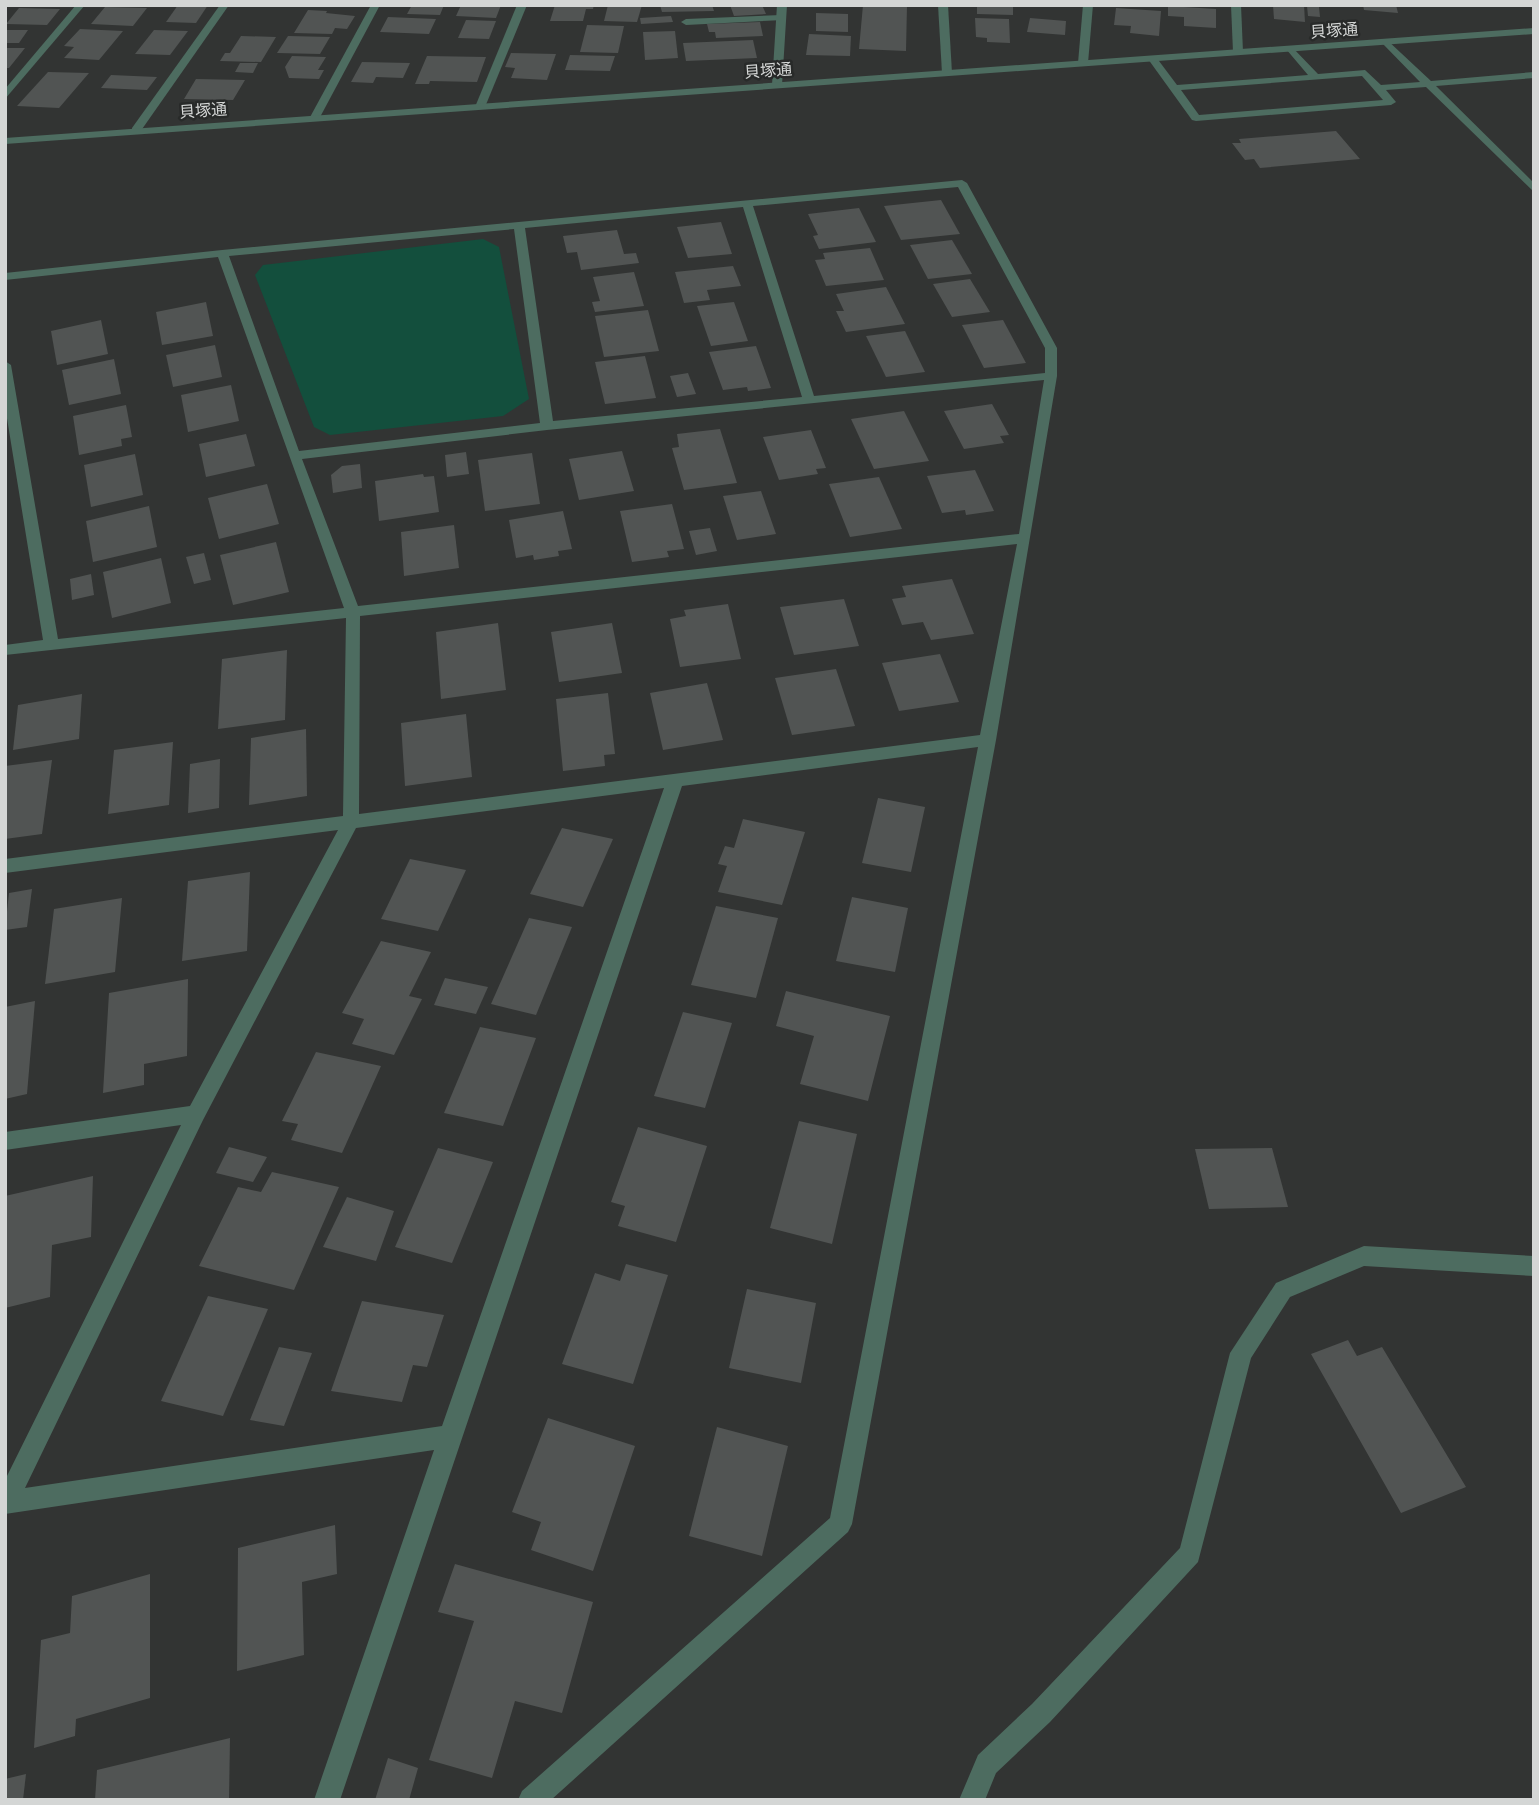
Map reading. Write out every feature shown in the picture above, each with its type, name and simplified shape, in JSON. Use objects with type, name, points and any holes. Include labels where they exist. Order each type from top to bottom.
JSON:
[{"type":"street","points":[[5,96],[81,5]]},
{"type":"street","points":[[136,130],[225,5]]},
{"type":"street","points":[[314,118],[376,5]]},
{"type":"street","points":[[480,107],[522,5]]},
{"type":"street","points":[[777,85],[782,5]]},
{"type":"street","points":[[943,5],[947,73]]},
{"type":"street","points":[[1083,63],[1088,5]]},
{"type":"street","points":[[1236,5],[1238,52]]},
{"type":"street","points":[[686,22],[781,18]]},
{"type":"street","name":"貝塚通","points":[[5,141],[1534,31]]},
{"type":"street","points":[[1386,42],[1534,189]]},
{"type":"street","points":[[1290,49],[1315,77]]},
{"type":"street","points":[[1153,59],[1174,88],[1196,118],[1391,102],[1365,74],[1174,88]]},
{"type":"street","points":[[1379,88],[1534,75]]},
{"type":"street","points":[[1266,81],[1274,91]]},
{"type":"street","points":[[1282,101],[1290,110]]},
{"type":"street","points":[[5,277],[222,253],[962,183],[1051,348],[1051,376],[1025,538],[840,1524],[531,1800]]},
{"type":"street","points":[[747,203],[809,400]]},
{"type":"street","points":[[519,225],[547,426]]},
{"type":"street","points":[[6,1503],[196,1114],[351,821],[353,612],[222,253]]},
{"type":"street","points":[[5,365],[51,644]]},
{"type":"street","points":[[294,456],[547,426],[1051,376]]},
{"type":"street","points":[[5,650],[1025,538]]},
{"type":"street","points":[[5,866],[988,740]]},
{"type":"street","points":[[327,1800],[675,781]]},
{"type":"street","points":[[5,1141],[196,1114]]},
{"type":"street","points":[[972,1800],[987,1764],[1041,1713],[1190,1554],[1241,1353],[1283,1290],[1364,1256],[1534,1266]]},
{"type":"street","points":[[6,1503],[450,1436]]},
{"type":"green space","points":[[483,239],[499,247],[529,399],[503,416],[330,435],[314,427],[255,275],[263,265]]},
{"type":"building","points":[[178,5],[208,5],[196,23],[166,22]]},
{"type":"building","points":[[412,5],[444,5],[440,15],[407,14]]},
{"type":"building","points":[[461,5],[501,5],[496,18],[456,16]]},
{"type":"building","points":[[555,5],[594,5],[593,9],[586,9],[583,21],[550,21]]},
{"type":"building","points":[[608,5],[642,5],[637,22],[604,21]]},
{"type":"building","points":[[660,5],[712,5],[714,11],[662,12]]},
{"type":"building","points":[[730,5],[762,5],[766,14],[734,16]]},
{"type":"building","points":[[863,5],[907,5],[906,51],[859,49]]},
{"type":"building","points":[[977,5],[1013,5],[1013,15],[977,14]]},
{"type":"building","points":[[1273,5],[1304,5],[1305,22],[1274,19]]},
{"type":"building","points":[[1363,5],[1396,5],[1398,13],[1364,10]]},
{"type":"building","points":[[1168,6],[1216,9],[1216,28],[1184,26],[1184,17],[1168,16]]},
{"type":"building","points":[[1307,6],[1319,7],[1320,17],[1308,16]]},
{"type":"building","points":[[105,7],[147,8],[133,26],[91,24]]},
{"type":"building","points":[[19,8],[60,9],[47,25],[6,24]]},
{"type":"building","points":[[1116,8],[1161,11],[1159,36],[1130,33],[1131,26],[1114,25]]},
{"type":"building","points":[[308,10],[355,16],[347,29],[335,28],[332,34],[294,33]]},
{"type":"building","points":[[816,13],[848,14],[848,32],[816,31]]},
{"type":"building","points":[[671,16],[673,22],[641,24],[640,18]]},
{"type":"building","points":[[388,17],[436,19],[429,34],[380,32]]},
{"type":"building","points":[[975,18],[1009,19],[1010,43],[987,42],[987,38],[976,37]]},
{"type":"building","points":[[1030,18],[1066,21],[1065,35],[1027,32]]},
{"type":"building","points":[[466,20],[496,21],[489,39],[458,38]]},
{"type":"building","points":[[760,22],[763,36],[716,38],[715,32],[709,32],[707,24]]},
{"type":"building","points":[[587,25],[624,26],[618,53],[580,52]]},
{"type":"building","points":[[80,29],[123,31],[99,60],[64,58],[74,47],[64,46]]},
{"type":"building","points":[[5,30],[28,30],[19,43],[5,43]]},
{"type":"building","points":[[154,30],[188,31],[170,55],[135,54]]},
{"type":"building","points":[[675,31],[678,58],[645,60],[643,32]]},
{"type":"building","points":[[809,34],[851,36],[850,56],[806,55]]},
{"type":"building","points":[[241,36],[276,37],[261,62],[220,61],[225,53],[230,53]]},
{"type":"building","points":[[288,36],[330,37],[320,54],[277,53]]},
{"type":"building","points":[[753,40],[757,58],[686,61],[683,43]]},
{"type":"building","points":[[5,48],[25,48],[9,68],[5,68]]},
{"type":"building","points":[[511,53],[556,54],[547,80],[511,78],[515,68],[505,67]]},
{"type":"building","points":[[570,55],[615,56],[610,71],[565,70]]},
{"type":"building","points":[[292,56],[326,57],[318,70],[324,70],[319,79],[289,78],[285,67]]},
{"type":"building","points":[[427,56],[486,57],[477,82],[430,81],[429,84],[415,84]]},
{"type":"building","points":[[362,62],[410,63],[403,78],[376,77],[373,83],[351,82]]},
{"type":"building","points":[[240,63],[258,63],[253,73],[235,72]]},
{"type":"building","points":[[48,72],[89,73],[59,108],[17,106]]},
{"type":"building","points":[[111,75],[157,77],[147,90],[101,88]]},
{"type":"building","points":[[196,79],[245,80],[233,100],[184,99]]},
{"type":"building","points":[[1336,131],[1360,159],[1260,168],[1254,159],[1245,160],[1232,143],[1241,143],[1239,139]]},
{"type":"building","points":[[941,200],[960,234],[901,240],[884,206]]},
{"type":"building","points":[[859,208],[876,242],[819,249],[813,236],[818,235],[808,214]]},
{"type":"building","points":[[721,222],[732,254],[688,258],[677,227]]},
{"type":"building","points":[[617,230],[624,254],[636,253],[639,263],[581,270],[577,252],[567,253],[563,236]]},
{"type":"building","points":[[952,240],[972,274],[928,279],[910,245]]},
{"type":"building","points":[[870,248],[884,280],[826,286],[815,260],[825,259],[823,253]]},
{"type":"building","points":[[733,266],[741,286],[707,290],[710,300],[684,303],[675,272]]},
{"type":"building","points":[[634,272],[644,306],[595,312],[592,302],[600,301],[593,277]]},
{"type":"building","points":[[970,279],[990,312],[952,317],[933,284]]},
{"type":"building","points":[[886,287],[905,324],[846,332],[836,311],[844,311],[836,294]]},
{"type":"building","points":[[206,302],[213,336],[162,345],[156,312]]},
{"type":"building","points":[[734,302],[748,341],[711,346],[697,306]]},
{"type":"building","points":[[648,310],[659,351],[604,357],[595,316]]},
{"type":"building","points":[[101,320],[108,354],[57,365],[51,331]]},
{"type":"building","points":[[1003,320],[1026,363],[984,368],[962,325]]},
{"type":"building","points":[[905,331],[925,372],[886,377],[866,336]]},
{"type":"building","points":[[215,345],[222,377],[173,387],[166,355]]},
{"type":"building","points":[[756,346],[771,388],[723,390],[709,352]]},
{"type":"building","points":[[645,356],[656,398],[605,404],[595,362]]},
{"type":"building","points":[[114,359],[121,394],[69,405],[62,370]]},
{"type":"building","points":[[688,373],[696,394],[677,397],[670,376]]},
{"type":"building","points":[[231,385],[239,421],[188,432],[181,395]]},
{"type":"building","points":[[992,404],[1009,435],[1000,436],[1004,443],[964,449],[944,411]]},
{"type":"building","points":[[126,405],[132,437],[121,439],[122,446],[79,455],[73,416]]},
{"type":"building","points":[[904,411],[929,461],[874,469],[851,419]]},
{"type":"building","points":[[720,429],[737,483],[684,490],[672,448],[679,447],[677,434]]},
{"type":"building","points":[[811,430],[826,468],[816,469],[818,474],[779,480],[763,437]]},
{"type":"building","points":[[246,434],[255,466],[206,477],[199,444]]},
{"type":"building","points":[[622,451],[634,491],[579,500],[569,459]]},
{"type":"building","points":[[466,452],[469,474],[447,477],[445,455]]},
{"type":"building","points":[[532,453],[540,504],[485,511],[478,460]]},
{"type":"building","points":[[135,454],[143,495],[91,507],[84,465]]},
{"type":"building","points":[[360,464],[362,488],[333,493],[331,475],[342,466]]},
{"type":"building","points":[[975,470],[994,511],[966,515],[965,510],[942,513],[927,476]]},
{"type":"building","points":[[423,474],[424,477],[434,476],[439,512],[379,521],[375,481]]},
{"type":"building","points":[[879,477],[902,529],[850,537],[829,484]]},
{"type":"building","points":[[267,484],[279,524],[219,539],[208,498]]},
{"type":"building","points":[[761,491],[776,534],[737,540],[723,496]]},
{"type":"building","points":[[672,504],[684,549],[667,551],[669,557],[632,562],[620,511]]},
{"type":"building","points":[[149,506],[157,547],[93,562],[86,521]]},
{"type":"building","points":[[563,511],[572,549],[558,551],[559,556],[534,560],[533,555],[516,558],[509,520]]},
{"type":"building","points":[[454,525],[459,568],[404,576],[401,532]]},
{"type":"building","points":[[710,528],[717,551],[696,555],[689,531]]},
{"type":"building","points":[[276,542],[289,592],[233,605],[220,555]]},
{"type":"building","points":[[204,553],[211,580],[194,584],[186,557]]},
{"type":"building","points":[[161,558],[171,603],[112,618],[103,572]]},
{"type":"building","points":[[91,574],[94,595],[72,600],[70,579]]},
{"type":"building","points":[[952,579],[974,634],[931,640],[923,622],[902,625],[892,599],[906,597],[902,586]]},
{"type":"building","points":[[844,599],[859,646],[794,655],[780,607]]},
{"type":"building","points":[[728,604],[741,659],[680,667],[670,619],[686,616],[684,610]]},
{"type":"building","points":[[498,623],[506,690],[441,699],[436,632]]},
{"type":"building","points":[[612,623],[622,673],[559,682],[551,632]]},
{"type":"building","points":[[287,650],[285,720],[218,729],[222,659]]},
{"type":"building","points":[[940,654],[959,702],[899,711],[882,663]]},
{"type":"building","points":[[836,669],[855,726],[792,735],[775,678]]},
{"type":"building","points":[[707,683],[723,740],[663,750],[650,693]]},
{"type":"building","points":[[608,693],[615,754],[604,755],[605,766],[563,771],[556,699]]},
{"type":"building","points":[[82,694],[79,739],[13,750],[18,705]]},
{"type":"building","points":[[466,714],[472,777],[405,786],[401,723]]},
{"type":"building","points":[[306,729],[307,796],[249,805],[251,738]]},
{"type":"building","points":[[173,742],[169,805],[108,814],[114,750]]},
{"type":"building","points":[[220,759],[219,808],[188,813],[190,764]]},
{"type":"building","points":[[52,760],[42,834],[5,839],[5,766]]},
{"type":"building","points":[[878,798],[925,807],[911,872],[862,863]]},
{"type":"building","points":[[743,819],[805,832],[782,905],[718,892],[727,866],[718,864],[725,846],[734,848]]},
{"type":"building","points":[[562,828],[613,839],[583,907],[530,894]]},
{"type":"building","points":[[410,859],[466,870],[438,931],[381,919]]},
{"type":"building","points":[[250,872],[247,951],[182,961],[188,881]]},
{"type":"building","points":[[32,889],[27,927],[5,930],[9,893]]},
{"type":"building","points":[[852,897],[908,908],[895,972],[836,961]]},
{"type":"building","points":[[122,898],[115,972],[45,984],[54,909]]},
{"type":"building","points":[[716,906],[778,918],[756,998],[691,985]]},
{"type":"building","points":[[529,918],[572,927],[536,1015],[491,1004]]},
{"type":"building","points":[[381,941],[431,952],[409,996],[422,999],[394,1055],[352,1044],[364,1019],[342,1013]]},
{"type":"building","points":[[445,978],[488,987],[476,1014],[434,1005]]},
{"type":"building","points":[[188,979],[187,1056],[144,1064],[144,1085],[103,1093],[109,993]]},
{"type":"building","points":[[786,991],[890,1016],[868,1101],[800,1084],[814,1036],[776,1026]]},
{"type":"building","points":[[35,1001],[27,1094],[5,1099],[5,1007]]},
{"type":"building","points":[[683,1012],[732,1023],[705,1108],[654,1096]]},
{"type":"building","points":[[480,1027],[536,1038],[503,1126],[444,1113]]},
{"type":"building","points":[[316,1052],[381,1066],[342,1153],[291,1140],[298,1124],[282,1121]]},
{"type":"building","points":[[799,1121],[857,1134],[832,1244],[770,1228]]},
{"type":"building","points":[[638,1127],[707,1146],[676,1242],[618,1226],[625,1206],[611,1202]]},
{"type":"building","points":[[229,1147],[267,1157],[253,1182],[216,1173]]},
{"type":"building","points":[[438,1148],[493,1162],[452,1263],[395,1247]]},
{"type":"building","points":[[1272,1148],[1288,1207],[1209,1209],[1195,1149]]},
{"type":"building","points":[[272,1172],[339,1187],[294,1290],[199,1266],[238,1187],[261,1192]]},
{"type":"building","points":[[93,1176],[91,1237],[52,1245],[50,1297],[5,1308],[5,1196]]},
{"type":"building","points":[[347,1197],[394,1211],[376,1261],[323,1247]]},
{"type":"building","points":[[626,1264],[668,1275],[633,1384],[562,1364],[595,1273],[620,1281]]},
{"type":"building","points":[[747,1289],[816,1303],[801,1383],[729,1368]]},
{"type":"building","points":[[208,1296],[268,1309],[223,1416],[161,1401]]},
{"type":"building","points":[[362,1301],[444,1315],[427,1367],[413,1365],[402,1402],[331,1391]]},
{"type":"building","points":[[1348,1340],[1357,1356],[1382,1347],[1466,1487],[1401,1513],[1311,1354]]},
{"type":"building","points":[[279,1347],[312,1353],[284,1426],[250,1420]]},
{"type":"building","points":[[548,1418],[635,1446],[593,1571],[531,1550],[541,1522],[512,1512]]},
{"type":"building","points":[[717,1427],[788,1446],[762,1556],[689,1536]]},
{"type":"building","points":[[335,1525],[337,1574],[302,1582],[304,1655],[237,1671],[238,1548]]},
{"type":"building","points":[[455,1564],[593,1602],[562,1713],[515,1701],[492,1778],[429,1760],[474,1621],[438,1612]]},
{"type":"building","points":[[150,1574],[150,1698],[76,1719],[75,1736],[34,1748],[41,1640],[70,1633],[72,1596]]},
{"type":"building","points":[[230,1738],[229,1800],[95,1800],[97,1770]]},
{"type":"building","points":[[388,1758],[418,1768],[409,1800],[375,1800]]},
{"type":"building","points":[[26,1774],[23,1800],[5,1800],[5,1779]]}]
